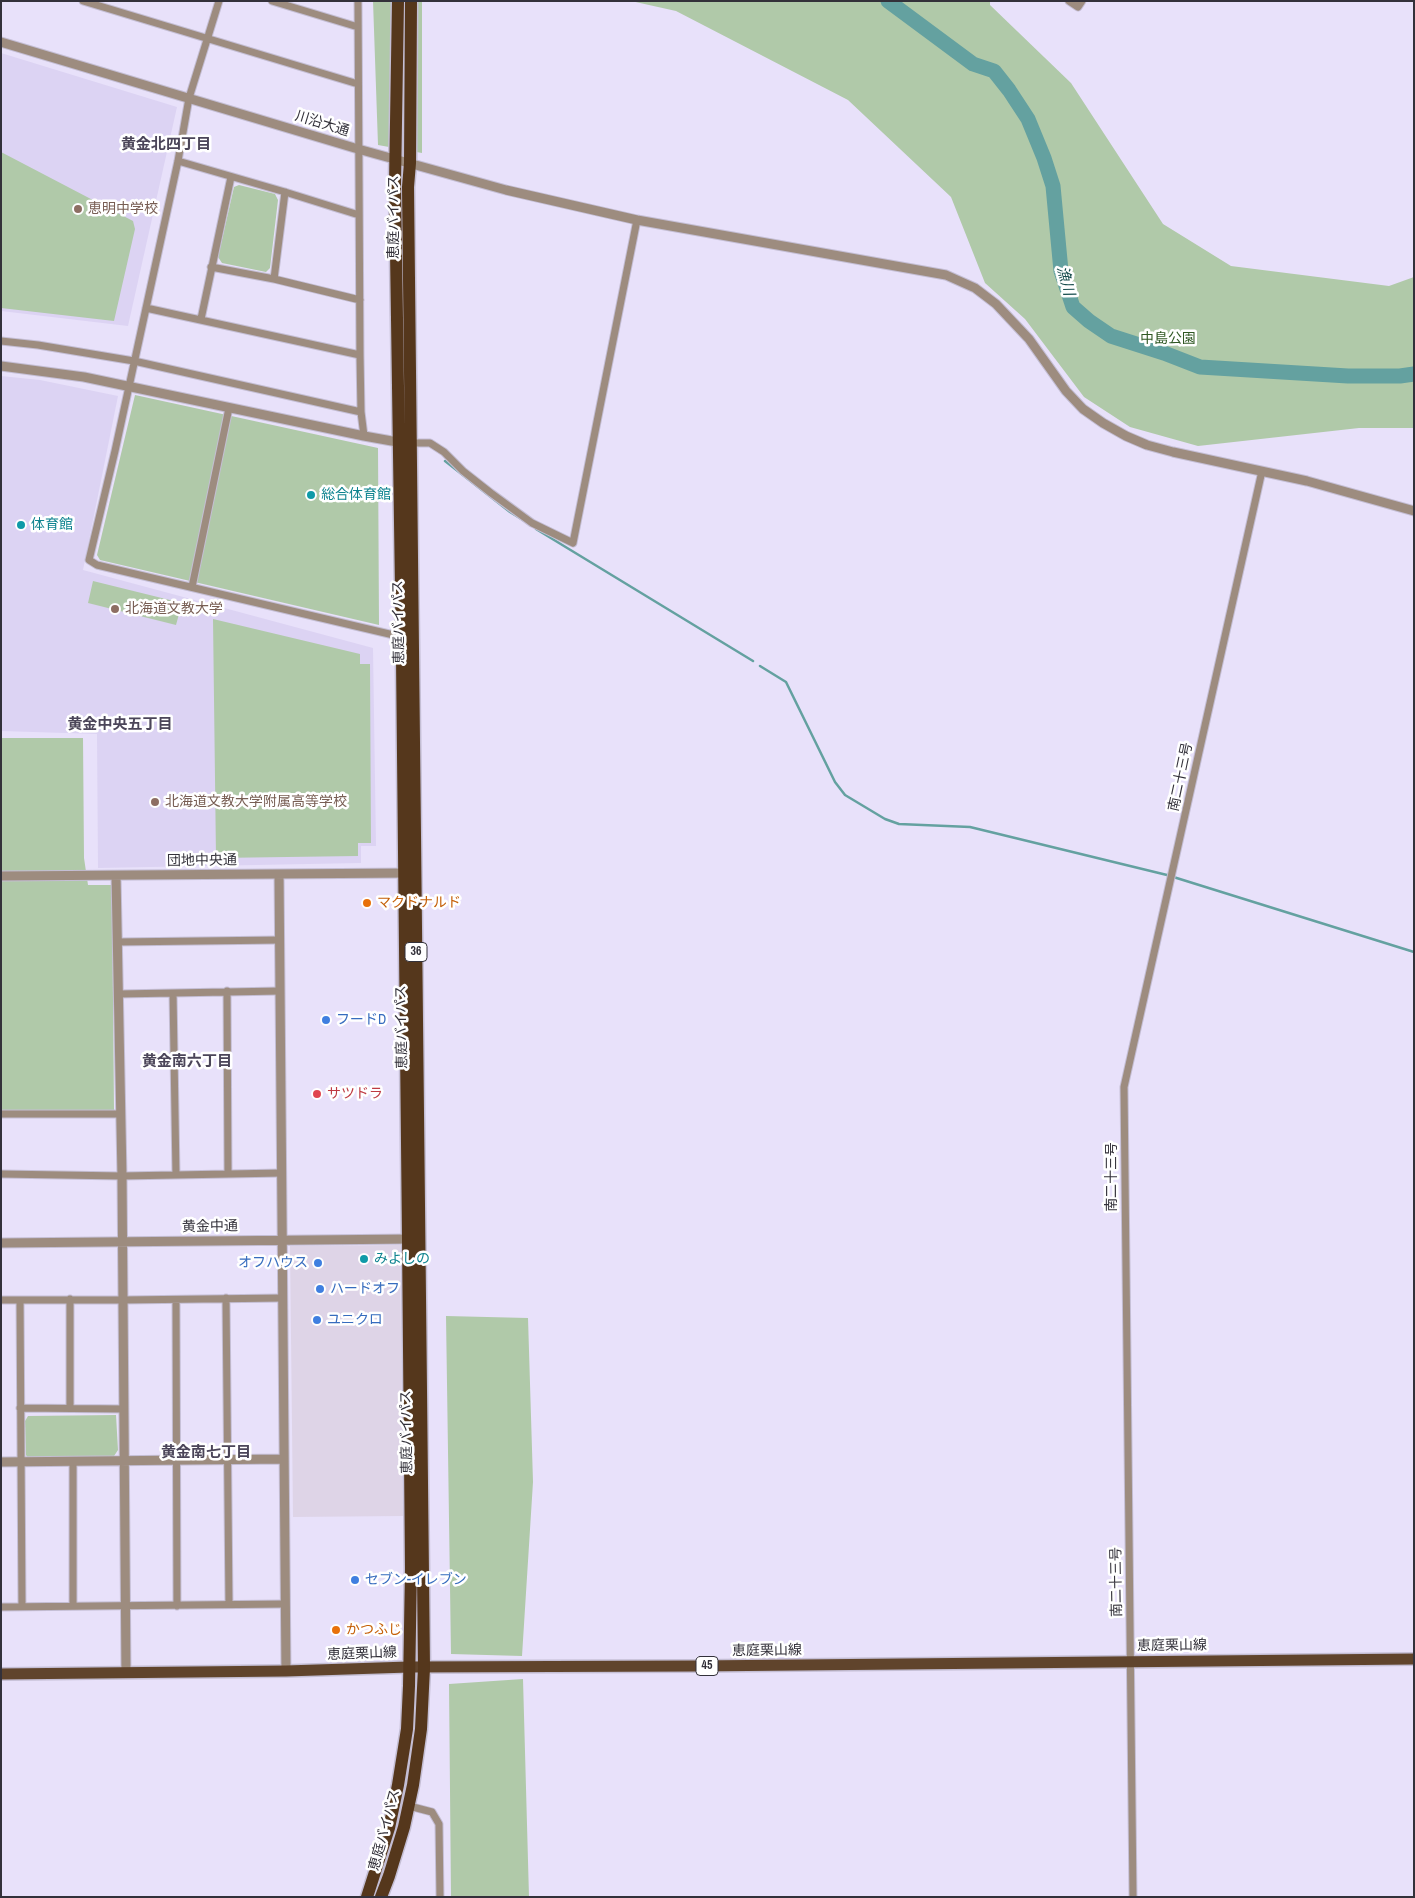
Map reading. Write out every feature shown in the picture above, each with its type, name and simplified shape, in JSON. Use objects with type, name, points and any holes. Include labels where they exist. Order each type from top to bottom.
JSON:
[{"type":"highway","name":"恵庭バイパス","points":[[380,1897],[389,1876],[409,1806],[421,1729],[424,1668],[414,1239],[405,443],[395,159],[398,1]]},
{"type":"highway","name":"恵庭バイパス","points":[[410,873],[402,637],[411,1]]},
{"type":"highway","name":"恵庭バイパス","points":[[368,1897],[390,1828],[407,1728],[414,1239]]},
{"type":"main road","name":"恵庭栗山線","points":[[1,1674],[286,1671],[409,1667],[1414,1659]]},
{"type":"street","points":[[83,1],[358,84]]},
{"type":"street","points":[[220,1],[189,98],[178,162],[115,451],[89,560],[97,565],[402,637]]},
{"type":"street","points":[[272,1],[358,27]]},
{"type":"street","points":[[358,1],[360,355],[361,412],[364,436]]},
{"type":"street","points":[[1069,1],[1078,7],[1082,1]]},
{"type":"street","name":"川沿大通","points":[[1,42],[358,149],[506,190],[637,220],[934,272],[956,279],[975,288],[996,304],[1014,322],[1029,338],[1066,391],[1083,409],[1126,436],[1147,445],[1307,482],[1414,511]]},
{"type":"street","points":[[178,162],[359,215]]},
{"type":"street","points":[[201,319],[231,176]]},
{"type":"street","points":[[274,279],[285,192]]},
{"type":"street","points":[[1,366],[84,377],[128,388],[364,436],[405,443],[430,443],[444,452],[463,471],[490,493],[532,523],[573,543],[637,220]]},
{"type":"street","points":[[211,267],[274,279],[360,300]]},
{"type":"street","points":[[146,308],[360,355]]},
{"type":"street","points":[[1,341],[38,345],[134,361],[361,412]]},
{"type":"street","points":[[192,587],[229,408]]},
{"type":"street","name":"南二十三号","points":[[1133,1897],[1124,1087],[1262,471]]},
{"type":"street","name":"団地中央通","points":[[1,876],[410,873]]},
{"type":"street","points":[[279,874],[286,1671]]},
{"type":"street","points":[[116,876],[122,1176],[126,1673]]},
{"type":"street","points":[[117,942],[280,940]]},
{"type":"street","points":[[227,991],[228,1173]]},
{"type":"street","points":[[119,994],[280,991]]},
{"type":"street","points":[[173,993],[176,1175]]},
{"type":"street","points":[[1,1114],[120,1114]]},
{"type":"street","points":[[1,1174],[122,1176],[282,1173]]},
{"type":"street","name":"黄金中通","points":[[1,1243],[414,1239]]},
{"type":"street","points":[[226,1298],[229,1604]]},
{"type":"street","points":[[1,1300],[283,1298]]},
{"type":"street","points":[[70,1299],[70,1408]]},
{"type":"street","points":[[20,1300],[22,1607]]},
{"type":"street","points":[[176,1300],[177,1606]]},
{"type":"street","points":[[20,1408],[124,1409]]},
{"type":"street","points":[[1,1462],[284,1459]]},
{"type":"street","points":[[73,1461],[73,1606]]},
{"type":"street","points":[[1,1607],[285,1604]]},
{"type":"street","points":[[409,1806],[432,1812],[439,1824],[440,1897]]},
{"type":"shaded area","name":"恵明中学校","points":[[1,53],[177,107],[128,326],[1,311]]},
{"type":"shaded area","name":"北海道文教大学","points":[[1,376],[40,380],[118,396],[83,570],[373,648],[376,846],[361,846],[361,863],[98,868],[97,734],[1,731]]},
{"type":"shaded area","points":[[400,1245],[403,1516],[293,1517],[290,1246]]},
{"type":"green space","points":[[373,1],[422,1],[422,153],[378,145]]},
{"type":"green space","name":"中島公園","points":[[631,1],[990,1],[990,5],[1071,83],[1163,224],[1231,266],[1389,286],[1414,277],[1414,428],[1359,428],[1198,446],[1130,427],[1084,397],[1025,319],[985,283],[951,197],[848,100],[676,11]]},
{"type":"green space","points":[[1,152],[133,221],[135,229],[114,321],[1,308]]},
{"type":"green space","points":[[239,185],[275,194],[278,200],[270,268],[266,272],[222,263],[218,257],[234,187]]},
{"type":"green space","points":[[135,395],[378,448],[379,625],[100,560],[97,555]]},
{"type":"green space","points":[[93,581],[182,603],[176,625],[88,603]]},
{"type":"green space","points":[[213,619],[360,654],[360,664],[370,664],[371,843],[358,843],[358,856],[216,858]]},
{"type":"green space","points":[[1,738],[83,738],[84,858],[88,885],[112,885],[114,1110],[1,1111]]},
{"type":"green space","points":[[446,1316],[528,1318],[533,1482],[522,1656],[451,1654]]},
{"type":"green space","points":[[116,1415],[118,1450],[114,1456],[28,1458],[26,1455],[25,1421],[28,1416]]},
{"type":"green space","points":[[523,1679],[529,1897],[451,1897],[449,1684]]},
{"type":"waterway","name":"漁川","points":[[888,1],[973,64],[994,71],[1028,119],[1053,186],[1061,271],[1073,307],[1089,321],[1111,336],[1200,367],[1348,376],[1400,376],[1414,374]]},
{"type":"waterway","points":[[445,461],[523,520]]},
{"type":"waterway","points":[[536,529],[753,661]]},
{"type":"waterway","points":[[760,666],[786,682],[835,782],[845,795],[885,819],[899,824],[970,827],[1167,875],[1414,952]]},
{"type":"place","name":"恵明中学校","points":[[78,209]]},
{"type":"place","name":"総合体育館","points":[[311,495]]},
{"type":"place","name":"体育館","points":[[21,525]]},
{"type":"place","name":"北海道文教大学","points":[[115,609]]},
{"type":"place","name":"北海道文教大学附属高等学校","points":[[155,802]]},
{"type":"place","name":"マクドナルド","points":[[367,903]]},
{"type":"place","name":"フードD","points":[[326,1020]]},
{"type":"place","name":"サツドラ","points":[[317,1094]]},
{"type":"place","name":"みよしの","points":[[364,1259]]},
{"type":"place","name":"オフハウス","points":[[318,1263]]},
{"type":"place","name":"ハードオフ","points":[[320,1289]]},
{"type":"place","name":"ユニクロ","points":[[317,1320]]},
{"type":"place","name":"セブン-イレブン","points":[[355,1580]]},
{"type":"place","name":"かつふじ","points":[[336,1630]]},
{"type":"district","name":"黄金北四丁目","points":[[166,145]]},
{"type":"district","name":"黄金中央五丁目","points":[[120,725]]},
{"type":"district","name":"黄金南六丁目","points":[[187,1062]]},
{"type":"district","name":"黄金南七丁目","points":[[206,1453]]}]
